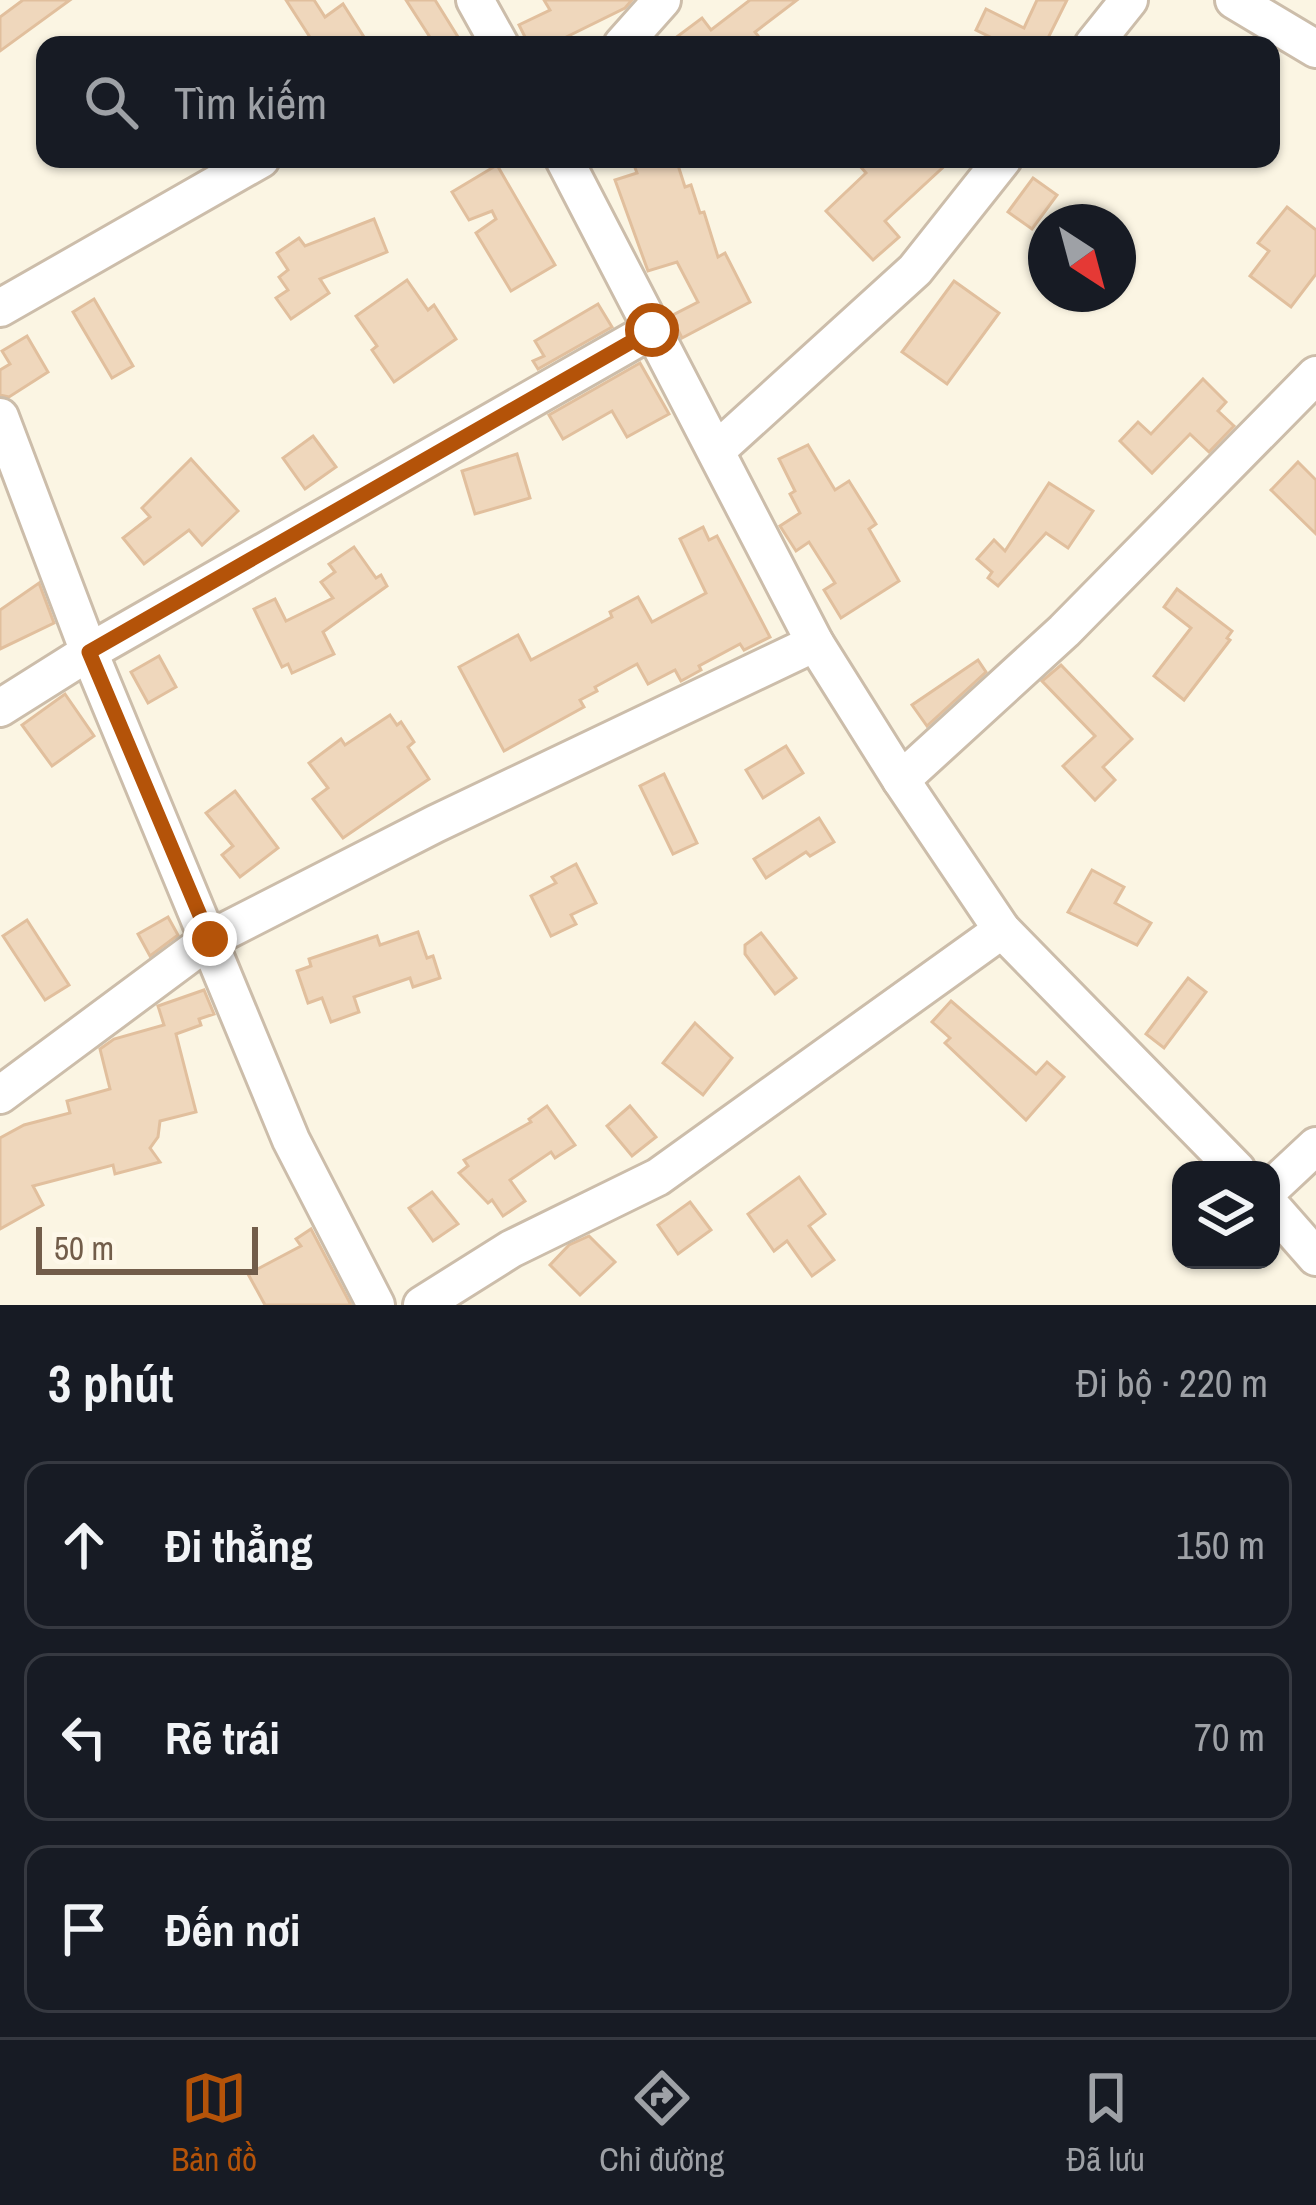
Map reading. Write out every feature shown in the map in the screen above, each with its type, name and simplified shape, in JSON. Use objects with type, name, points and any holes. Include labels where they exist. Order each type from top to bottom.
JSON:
[{"type":"street","points":[[630,36],[662,0]]},
{"type":"street","points":[[1100,36],[1129,0]]},
{"type":"street","points":[[1234,0],[1316,49]]},
{"type":"street","points":[[0,308],[246,168]]},
{"type":"street","points":[[569,168],[815,643],[901,780],[1002,930],[1228,1161]]},
{"type":"street","points":[[717,450],[915,270],[996,168]]},
{"type":"street","points":[[0,708],[89,652],[652,330]]},
{"type":"street","points":[[901,780],[1064,631],[1316,375]]},
{"type":"street","points":[[0,417],[89,652],[291,1140],[376,1305]]},
{"type":"street","points":[[0,1095],[210,939],[435,824],[815,643]]},
{"type":"street","points":[[422,1305],[511,1249],[658,1177],[1002,930]]},
{"type":"street","points":[[1280,1179],[1316,1145]]},
{"type":"street","points":[[1280,1216],[1316,1257]]},
{"type":"building","points":[[23,0],[70,0],[0,51],[0,17]]},
{"type":"building","points":[[286,0],[314,0],[325,17],[343,4],[363,36],[309,36]]},
{"type":"building","points":[[406,0],[435,0],[457,36],[429,36]]},
{"type":"building","points":[[544,0],[632,0],[568,36],[524,36],[519,25],[550,10]]},
{"type":"building","points":[[750,0],[797,0],[755,32],[758,36],[678,36],[702,18],[711,30]]},
{"type":"building","points":[[1037,0],[1067,0],[1049,36],[988,36],[976,30],[986,9],[1024,28]]},
{"type":"building","points":[[499,168],[555,265],[511,291],[476,233],[496,219],[492,211],[469,220],[452,192]]},
{"type":"building","points":[[635,168],[679,168],[685,187],[691,185],[700,213],[704,212],[718,257],[725,253],[750,302],[682,338],[671,316],[698,302],[677,262],[648,271],[615,180],[637,173]]},
{"type":"building","points":[[862,168],[942,168],[885,221],[899,237],[873,260],[826,211],[866,173]]},
{"type":"building","points":[[1033,178],[1057,195],[1050,204],[1028,204],[1028,226],[1008,212]]},
{"type":"building","points":[[1287,207],[1316,230],[1316,274],[1291,307],[1250,276],[1269,251],[1258,243]]},
{"type":"building","points":[[374,219],[387,252],[320,279],[329,293],[291,319],[276,298],[288,290],[279,277],[288,270],[277,253],[299,238],[305,246]]},
{"type":"building","points":[[407,280],[428,310],[434,305],[456,339],[394,382],[356,316]]},
{"type":"building","points":[[954,281],[999,313],[947,384],[902,352]]},
{"type":"building","points":[[94,299],[133,366],[112,378],[73,312]]},
{"type":"building","points":[[598,304],[612,327],[538,369],[533,361],[544,356],[535,341]]},
{"type":"building","points":[[27,336],[48,372],[9,397],[0,395],[0,370],[10,364],[2,351]]},
{"type":"building","points":[[640,363],[669,414],[627,437],[612,411],[563,439],[549,415]]},
{"type":"building","points":[[1203,379],[1226,402],[1218,411],[1234,426],[1209,452],[1190,434],[1152,473],[1120,441],[1138,422],[1151,434]]},
{"type":"building","points":[[313,436],[336,467],[305,489],[283,458]]},
{"type":"building","points":[[808,445],[835,490],[849,481],[876,524],[869,529],[899,581],[841,618],[824,590],[835,583],[809,542],[796,551],[780,526],[800,513],[779,459]]},
{"type":"building","points":[[517,454],[530,498],[475,514],[462,471]]},
{"type":"building","points":[[191,459],[238,511],[202,545],[189,530],[144,564],[123,538],[150,517],[142,508]]},
{"type":"building","points":[[1298,462],[1316,480],[1316,534],[1271,490]]},
{"type":"building","points":[[1049,483],[1093,511],[1068,548],[1046,533],[998,586],[988,578],[992,572],[977,559],[994,540],[1005,551]]},
{"type":"building","points":[[703,527],[709,540],[717,536],[770,637],[744,650],[740,644],[681,681],[675,670],[648,684],[637,664],[595,687],[597,691],[580,700],[584,707],[504,751],[459,667],[518,635],[531,660],[612,617],[610,612],[638,597],[652,622],[706,593],[680,539]]},
{"type":"building","points":[[354,547],[387,586],[323,632],[334,654],[292,673],[288,664],[282,667],[254,609],[275,599],[286,621],[333,598],[321,582],[335,572],[329,564]]},
{"type":"building","points":[[39,583],[54,623],[0,649],[0,610]]},
{"type":"building","points":[[1177,589],[1232,631],[1184,700],[1154,676],[1191,628],[1164,607]]},
{"type":"building","points":[[159,656],[176,687],[148,703],[131,672]]},
{"type":"building","points":[[978,660],[986,672],[927,726],[912,705]]},
{"type":"building","points":[[1061,665],[1132,739],[1103,767],[1115,780],[1095,800],[1063,766],[1095,736],[1042,681]]},
{"type":"building","points":[[65,694],[94,736],[52,766],[22,725]]},
{"type":"building","points":[[390,715],[414,742],[408,747],[429,779],[343,838],[313,799],[328,788],[309,763],[341,739],[345,745]]},
{"type":"building","points":[[786,746],[803,773],[763,798],[746,770]]},
{"type":"building","points":[[664,774],[697,843],[673,854],[640,786]]},
{"type":"building","points":[[235,791],[278,848],[240,877],[222,855],[233,846],[206,813]]},
{"type":"building","points":[[819,818],[834,842],[810,856],[806,852],[766,878],[754,859]]},
{"type":"building","points":[[576,864],[596,903],[571,915],[576,924],[551,936],[531,896],[556,883],[552,877]]},
{"type":"building","points":[[1092,870],[1124,887],[1115,903],[1151,923],[1137,945],[1068,912]]},
{"type":"building","points":[[168,917],[178,935],[150,956],[138,934]]},
{"type":"building","points":[[27,920],[69,985],[45,1000],[3,936]]},
{"type":"building","points":[[418,932],[440,978],[413,987],[410,978],[354,997],[359,1012],[331,1022],[322,998],[308,1003],[297,971],[311,966],[309,959],[377,936],[380,945]]},
{"type":"building","points":[[761,933],[796,978],[775,994],[745,954],[745,945]]},
{"type":"building","points":[[1188,978],[1206,992],[1164,1048],[1146,1034]]},
{"type":"building","points":[[204,990],[214,1014],[199,1019],[201,1025],[176,1034],[196,1112],[160,1121],[158,1137],[150,1148],[160,1162],[115,1174],[113,1165],[33,1186],[43,1205],[0,1229],[0,1138],[24,1125],[70,1113],[67,1101],[110,1089],[100,1049],[114,1039],[164,1025],[158,1006]]},
{"type":"building","points":[[951,1001],[1036,1074],[1047,1062],[1064,1077],[1026,1120],[945,1043],[950,1038],[932,1022]]},
{"type":"building","points":[[695,1023],[732,1058],[703,1095],[663,1063]]},
{"type":"building","points":[[547,1106],[575,1145],[555,1158],[551,1152],[510,1180],[525,1201],[503,1216],[492,1200],[488,1203],[459,1173],[468,1166],[464,1160],[531,1122]]},
{"type":"building","points":[[630,1106],[656,1137],[632,1156],[607,1126]]},
{"type":"building","points":[[799,1177],[825,1214],[809,1226],[834,1260],[812,1276],[787,1241],[774,1251],[748,1214]]},
{"type":"building","points":[[432,1192],[458,1224],[433,1241],[409,1208]]},
{"type":"building","points":[[690,1202],[711,1230],[678,1254],[658,1225]]},
{"type":"building","points":[[311,1229],[351,1305],[265,1305],[248,1274],[301,1246],[296,1239]]},
{"type":"building","points":[[589,1236],[615,1262],[580,1295],[550,1265],[569,1245]]},
{"type":"route","points":[[210,939],[89,652],[652,330]]}]
